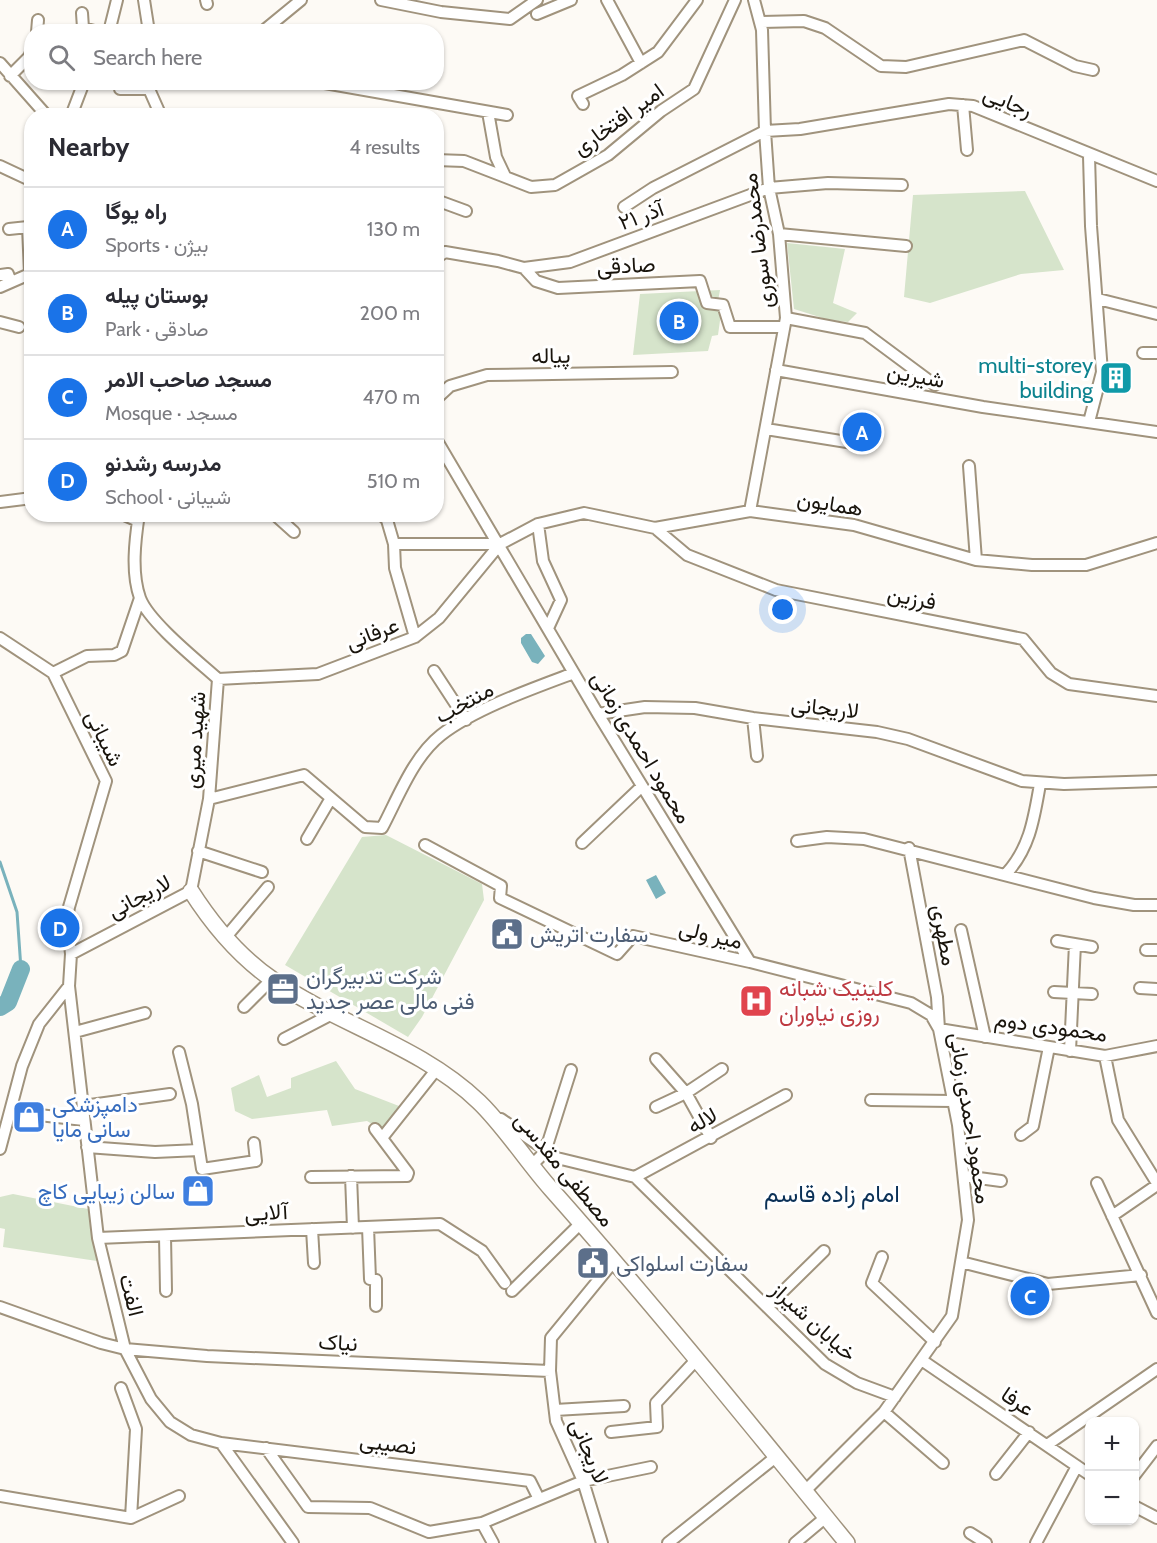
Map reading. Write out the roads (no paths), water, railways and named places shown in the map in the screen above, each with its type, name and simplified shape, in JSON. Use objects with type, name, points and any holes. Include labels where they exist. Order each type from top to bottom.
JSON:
[{"type":"main road","name":"مصطفی مقدسی","points":[[191,891],[206,914],[226,937],[272,979],[332,1014],[386,1039],[436,1070],[481,1104],[777,1456],[847,1543]]},
{"type":"street","points":[[114,24],[117,0]]},
{"type":"street","points":[[144,0],[148,24]]},
{"type":"street","points":[[272,24],[301,0]]},
{"type":"street","points":[[381,0],[441,12],[510,19],[537,0]]},
{"type":"street","points":[[537,14],[571,0]]},
{"type":"street","points":[[607,0],[642,63]]},
{"type":"street","points":[[582,104],[578,96],[642,63],[658,52],[696,0]]},
{"type":"street","name":"امیر افتخاری","points":[[444,160],[464,161],[531,187],[555,185],[608,155],[661,111],[694,90],[735,0]]},
{"type":"street","name":"محمدرضا سوری","points":[[750,511],[785,323],[779,234],[769,188],[760,22],[754,0]]},
{"type":"street","points":[[82,13],[83,24]]},
{"type":"street","points":[[38,20],[38,24]]},
{"type":"street","points":[[760,22],[804,21],[825,28],[881,66],[906,67],[1024,40],[1075,66],[1093,70]]},
{"type":"street","points":[[10,76],[24,62]]},
{"type":"street","points":[[0,63],[40,108]]},
{"type":"street","points":[[74,108],[81,90]]},
{"type":"street","points":[[151,90],[158,108]]},
{"type":"street","points":[[399,90],[507,115]]},
{"type":"street","name":"رجایی","points":[[765,131],[800,129],[949,104],[973,106],[1089,156],[1157,181]]},
{"type":"street","points":[[963,105],[967,150]]},
{"type":"street","points":[[488,112],[496,157],[505,176]]},
{"type":"street","points":[[624,207],[653,188],[765,131]]},
{"type":"street","points":[[1089,156],[1091,226],[1102,372],[1089,422]]},
{"type":"street","points":[[0,166],[24,177]]},
{"type":"street","name":"۲۱ آذر","points":[[524,268],[570,262],[769,188],[828,183],[902,185]]},
{"type":"street","points":[[444,203],[466,211]]},
{"type":"street","points":[[9,229],[24,227]]},
{"type":"street","points":[[779,234],[906,246]]},
{"type":"street","name":"صادقی","points":[[444,255],[498,261],[524,268],[536,281],[558,288],[700,281],[707,303],[723,304],[730,327],[785,323]]},
{"type":"street","points":[[0,275],[8,274],[11,282]]},
{"type":"street","points":[[0,287],[24,276]]},
{"type":"street","points":[[1098,298],[1157,314]]},
{"type":"street","points":[[0,322],[20,327]]},
{"type":"street","points":[[785,323],[865,333],[935,385]]},
{"type":"street","points":[[1143,353],[1157,353]]},
{"type":"street","name":"شیرین","points":[[776,370],[1157,432]]},
{"type":"street","name":"پیاله","points":[[444,392],[450,386],[487,375],[672,372]]},
{"type":"street","points":[[766,429],[853,443]]},
{"type":"street","points":[[444,452],[500,544]]},
{"type":"street","points":[[969,466],[976,560]]},
{"type":"street","points":[[0,502],[24,499]]},
{"type":"street","name":"همایون","points":[[500,544],[538,524],[584,513],[655,528],[750,511],[854,525],[976,560],[1032,565],[1086,565],[1157,543]]},
{"type":"street","name":"شهید میری","points":[[139,522],[136,582],[140,598],[151,616],[218,679],[209,799],[191,891]]},
{"type":"street","points":[[283,522],[294,532]]},
{"type":"street","points":[[388,522],[394,544],[395,568],[415,637]]},
{"type":"street","points":[[538,524],[543,561],[561,600],[549,626]]},
{"type":"street","name":"فرزین","points":[[655,528],[687,555],[776,590],[1023,639],[1051,673],[1069,684],[1157,696]]},
{"type":"street","points":[[394,544],[500,544]]},
{"type":"street","name":"محمود احمدی زمانی","points":[[500,544],[598,714],[750,962],[912,1003],[931,1015],[939,1029],[953,1101],[968,1220],[952,1316],[923,1361],[884,1412],[805,1491]]},
{"type":"street","name":"عرفانی","points":[[218,679],[318,674],[415,637],[439,618],[500,544]]},
{"type":"street","points":[[52,673],[87,656],[114,656],[122,651],[140,598]]},
{"type":"street","name":"شیبانی","points":[[0,638],[52,673],[106,782],[69,907],[67,920],[71,954]]},
{"type":"street","points":[[434,671],[466,720]]},
{"type":"street","name":"منتخب","points":[[331,798],[365,827],[382,828],[414,767],[440,736],[466,720],[541,685],[574,673]]},
{"type":"street","name":"لاریجانی","points":[[598,714],[645,707],[685,708],[898,736],[1022,781],[1040,784],[1157,781]]},
{"type":"street","points":[[753,718],[757,756]]},
{"type":"street","points":[[209,799],[304,774],[331,798],[307,839]]},
{"type":"street","points":[[1006,874],[1018,861],[1032,831],[1040,784]]},
{"type":"street","points":[[582,843],[642,786]]},
{"type":"street","points":[[797,841],[828,837],[864,838],[1094,898],[1134,905],[1157,905]]},
{"type":"street","name":"میر ولی","points":[[425,845],[501,885],[500,898],[617,954],[633,936],[750,962]]},
{"type":"street","name":"مطهری","points":[[909,848],[937,997],[939,1029]]},
{"type":"street","points":[[198,851],[262,872]]},
{"type":"street","points":[[226,937],[268,887]]},
{"type":"street","name":"لاریجانی","points":[[71,954],[191,891]]},
{"type":"street","points":[[961,930],[985,1037]]},
{"type":"street","points":[[1058,941],[1092,947]]},
{"type":"street","points":[[1070,1051],[1075,944]]},
{"type":"street","points":[[0,1149],[12,1112],[22,1066],[39,1024],[69,986],[71,954]]},
{"type":"street","points":[[244,1007],[272,979]]},
{"type":"street","name":"الفت","points":[[69,986],[98,1239],[125,1349],[151,1399],[170,1422],[191,1435],[221,1443]]},
{"type":"street","points":[[1140,988],[1157,989]]},
{"type":"street","points":[[1054,992],[1092,994]]},
{"type":"street","points":[[75,1032],[145,1013]]},
{"type":"street","points":[[284,1039],[332,1014]]},
{"type":"street","name":"محمودی دوم","points":[[939,1029],[1105,1056],[1157,1046]]},
{"type":"street","points":[[1021,1135],[1034,1126],[1049,1047]]},
{"type":"street","points":[[179,1052],[192,1104],[202,1168],[256,1161],[254,1143]]},
{"type":"street","points":[[1105,1056],[1118,1120],[1157,1184],[1112,1216]]},
{"type":"street","points":[[656,1059],[686,1092],[711,1138]]},
{"type":"street","points":[[656,1107],[686,1092],[722,1069]]},
{"type":"street","points":[[311,1177],[407,1176],[408,1173],[379,1134],[436,1070]]},
{"type":"street","points":[[531,1166],[545,1152],[570,1071]]},
{"type":"street","points":[[82,1106],[170,1094]]},
{"type":"street","name":"لاله","points":[[635,1177],[711,1138],[786,1095]]},
{"type":"street","points":[[871,1100],[953,1101]]},
{"type":"street","points":[[481,1104],[545,1152],[574,1164],[635,1177]]},
{"type":"street","points":[[12,1112],[84,1120]]},
{"type":"street","points":[[87,1147],[155,1152],[199,1150]]},
{"type":"street","points":[[351,1176],[353,1228]]},
{"type":"street","points":[[964,1176],[1001,1181]]},
{"type":"street","name":"خیابان شیراز","points":[[635,1177],[825,1364],[857,1383],[895,1397]]},
{"type":"street","points":[[1097,1183],[1154,1299],[1157,1313]]},
{"type":"street","name":"آلایی","points":[[98,1239],[440,1224],[482,1251],[509,1287],[582,1223]]},
{"type":"street","points":[[368,1227],[370,1278],[376,1281],[376,1306]]},
{"type":"street","points":[[312,1229],[314,1263]]},
{"type":"street","points":[[165,1236],[166,1291]]},
{"type":"street","points":[[767,1307],[824,1251]]},
{"type":"street","points":[[882,1257],[872,1283],[935,1342]]},
{"type":"street","name":"لاریجانی","points":[[602,1543],[583,1481],[556,1421],[550,1371],[550,1338],[614,1261]]},
{"type":"street","points":[[961,1262],[1048,1284],[1141,1275]]},
{"type":"street","name":"نیاک","points":[[0,1306],[101,1343],[125,1349],[207,1356],[550,1371]]},
{"type":"street","points":[[611,1432],[657,1427],[656,1403],[696,1360]]},
{"type":"street","name":"عرفا","points":[[923,1361],[1085,1472]]},
{"type":"street","points":[[1047,1445],[1157,1369]]},
{"type":"street","points":[[121,1388],[136,1428],[131,1518]]},
{"type":"street","points":[[555,1410],[624,1407]]},
{"type":"street","points":[[884,1412],[943,1463]]},
{"type":"street","points":[[996,1474],[1029,1432]]},
{"type":"street","points":[[221,1443],[293,1543]]},
{"type":"street","name":"نصیبی","points":[[221,1443],[530,1481],[539,1499]]},
{"type":"street","points":[[1138,1471],[1157,1446]]},
{"type":"street","points":[[266,1448],[308,1507],[370,1508],[429,1532],[482,1523],[583,1481],[651,1467]]},
{"type":"street","points":[[668,1543],[777,1456]]},
{"type":"street","points":[[1036,1543],[1077,1466]]},
{"type":"street","points":[[0,1496],[131,1518],[179,1496]]},
{"type":"street","points":[[1139,1509],[1157,1518]]},
{"type":"street","points":[[795,1543],[826,1517]]},
{"type":"street","points":[[482,1523],[493,1543]]},
{"type":"street","points":[[970,1533],[986,1543]]},
{"type":"water","points":[[526,634],[531,634],[545,656],[538,664],[532,662],[521,643],[521,638]]},
{"type":"water","points":[[656,875],[666,893],[656,899],[646,880]]},
{"type":"waterway","points":[[0,862],[17,912],[21,969]]},
{"type":"waterway","points":[[0,1007],[8,1002],[21,969]]},
{"type":"place","name":"بوستان پیله","points":[[679,321]]},
{"type":"place","name":"multi-storey building","points":[[1116,378]]},
{"type":"place","name":"راه یوگا","points":[[862,432]]},
{"type":"place","name":"مدرسه رشدنو","points":[[60,928]]},
{"type":"place","name":"سفارت اتریش","points":[[507,934]]},
{"type":"place","name":"شرکت تدبیرگران فنی مالی عصر جدید","points":[[283,989]]},
{"type":"place","name":"کلینیک شبانه روزی نیاوران","points":[[756,1001]]},
{"type":"place","name":"دامپزشکی سانی مایا","points":[[29,1117]]},
{"type":"place","name":"سالن زیبایی کاچ","points":[[198,1191]]},
{"type":"place","name":"سفارت اسلواکی","points":[[593,1263]]},
{"type":"place","name":"مسجد صاحب الامر","points":[[1030,1296]]},
{"type":"district","name":"امام زاده قاسم","points":[[832,1194]]}]
